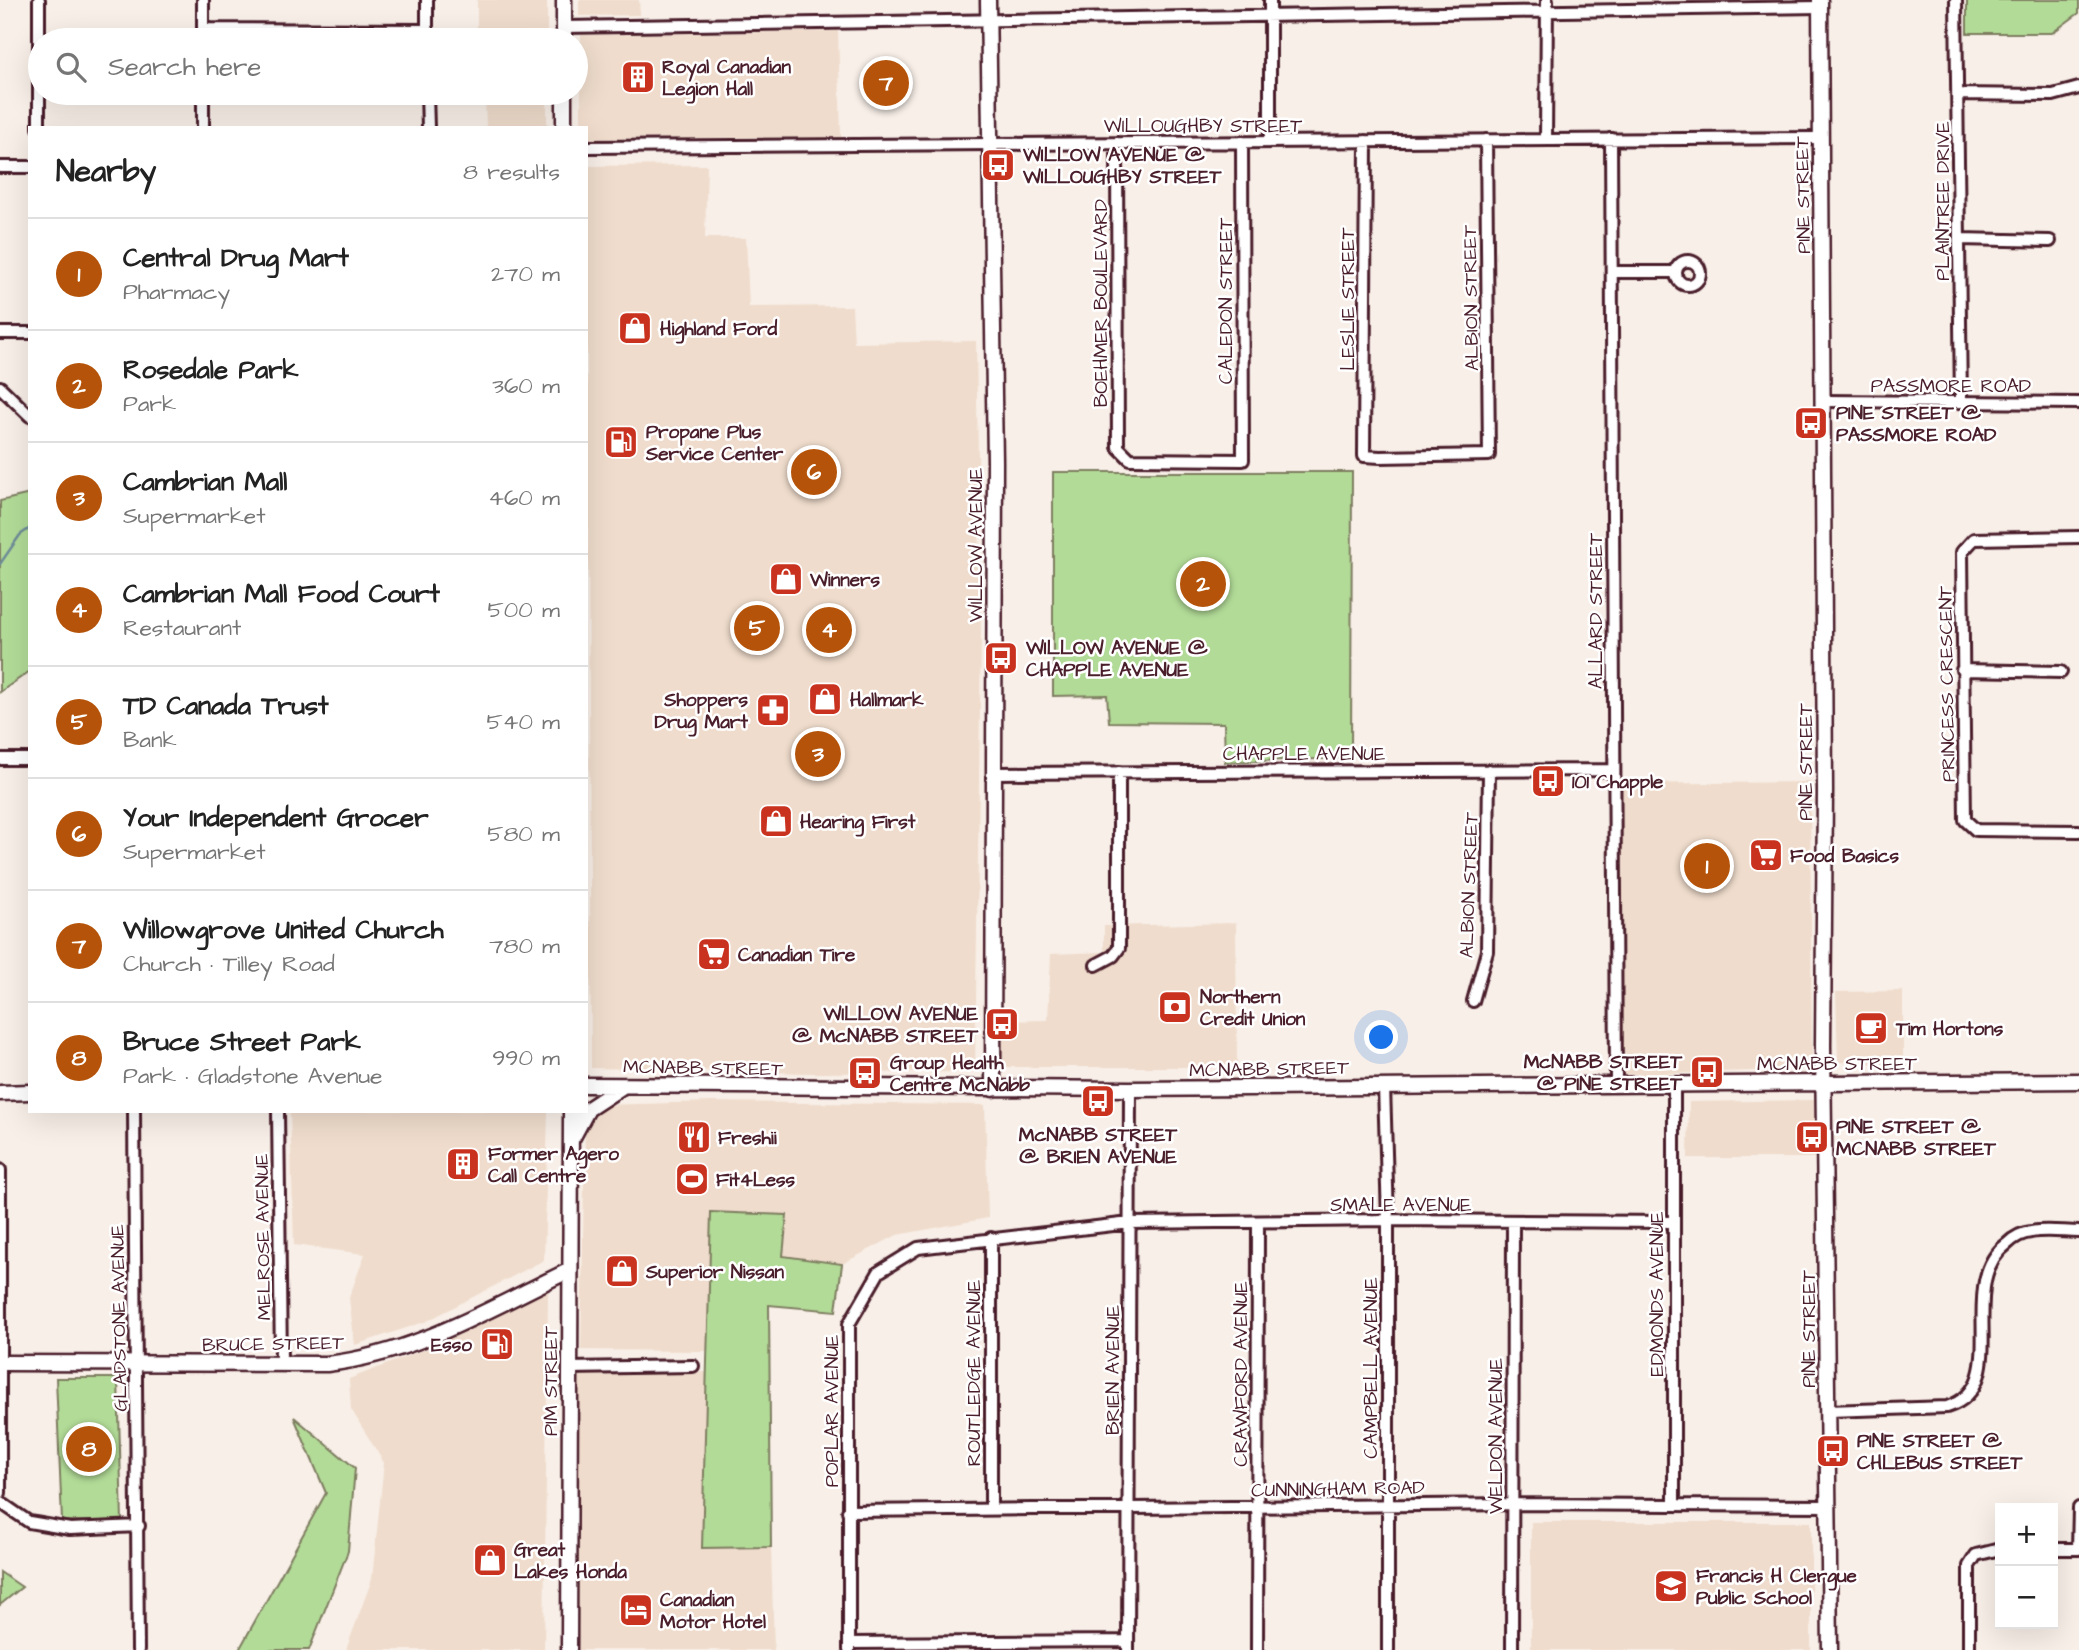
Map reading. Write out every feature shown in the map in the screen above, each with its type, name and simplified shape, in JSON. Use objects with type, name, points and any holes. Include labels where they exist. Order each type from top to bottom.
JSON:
[{"type":"main road","points":[[564,0],[564,28]]},
{"type":"main road","name":"WILLOW AVENUE","points":[[988,0],[994,773],[993,1089]]},
{"type":"main road","name":"PINE STREET","points":[[1820,4],[1824,1083],[1830,1650]]},
{"type":"main road","points":[[564,105],[564,126]]},
{"type":"main road","name":"MCNABB STREET","points":[[588,1085],[1130,1089],[2079,1081]]},
{"type":"main road","points":[[588,1109],[623,1086]]},
{"type":"main road","points":[[0,1093],[28,1092]]},
{"type":"main road","name":"PIM STREET","points":[[569,1650],[571,1113]]},
{"type":"main road","points":[[572,1138],[586,1113]]},
{"type":"main road","name":"BRUCE STREET","points":[[1,1363],[327,1364],[393,1352],[437,1335],[570,1270]]},
{"type":"street","points":[[39,0],[39,28]]},
{"type":"street","points":[[203,0],[203,28]]},
{"type":"street","points":[[427,0],[427,28]]},
{"type":"street","points":[[1270,0],[1270,142]]},
{"type":"street","name":"PLAINTREE DRIVE","points":[[1956,0],[1961,402]]},
{"type":"street","points":[[588,33],[1270,16],[1547,6],[1820,4]]},
{"type":"street","points":[[1546,140],[1547,6]]},
{"type":"street","points":[[1959,94],[2053,95],[2079,88]]},
{"type":"street","points":[[39,105],[39,126]]},
{"type":"street","points":[[203,105],[203,126]]},
{"type":"street","points":[[427,105],[428,126]]},
{"type":"street","name":"WILLOUGHBY STREET","points":[[588,147],[1820,138]]},
{"type":"street","name":"ALLARD STREET","points":[[1611,139],[1616,1083]]},
{"type":"street","name":"LESLIE STREET","points":[[1364,456],[1366,141]]},
{"type":"street","name":"ALBION STREET","points":[[1364,456],[1489,455],[1486,141]]},
{"type":"street","name":"CALEDON STREET","points":[[1130,459],[1243,460],[1242,142]]},
{"type":"street","name":"BOEHMER BOULEVARD","points":[[1117,143],[1118,447],[1130,459]]},
{"type":"street","points":[[0,167],[28,167]]},
{"type":"street","points":[[1959,239],[2050,241]]},
{"type":"street","points":[[1612,272],[1676,272]]},
{"type":"street","points":[[0,333],[28,332]]},
{"type":"street","points":[[0,387],[28,414]]},
{"type":"street","name":"PASSMORE ROAD","points":[[1822,401],[2079,403]]},
{"type":"street","name":"PRINCESS CRESCENT","points":[[2079,537],[1973,539],[1962,552],[1965,820],[1976,830],[2079,831]]},
{"type":"street","points":[[1962,670],[2061,672]]},
{"type":"street","points":[[0,759],[28,759]]},
{"type":"street","name":"ALBION STREET","points":[[1474,1001],[1488,951],[1489,769]]},
{"type":"street","name":"CHAPPLE AVENUE","points":[[994,773],[1613,770]]},
{"type":"street","points":[[1096,965],[1113,956],[1119,948],[1119,772]]},
{"type":"street","name":"EDMONDS AVENUE","points":[[1674,1083],[1674,1505]]},
{"type":"street","name":"CAMPBELL AVENUE","points":[[1384,1086],[1388,1220],[1388,1650]]},
{"type":"street","name":"BRIEN AVENUE","points":[[1128,1646],[1130,1089]]},
{"type":"street","name":"GLADSTONE AVENUE","points":[[134,1113],[138,1650]]},
{"type":"street","name":"MELROSE AVENUE","points":[[278,1113],[281,1362]]},
{"type":"street","points":[[0,1170],[0,1493]]},
{"type":"street","name":"SMALE AVENUE","points":[[1130,1223],[1388,1220],[1673,1222]]},
{"type":"street","name":"WELDON AVENUE","points":[[1512,1650],[1513,1222]]},
{"type":"street","name":"POPLAR AVENUE","points":[[849,1647],[849,1324],[878,1272],[918,1248],[1130,1223]]},
{"type":"street","name":"CRAWFORD AVENUE","points":[[1256,1650],[1258,1223]]},
{"type":"street","points":[[1828,1411],[1947,1408],[1960,1403],[1978,1380],[1983,1355],[1982,1291],[1987,1265],[2001,1247],[2029,1232],[2079,1232]]},
{"type":"street","name":"ROUTLEDGE AVENUE","points":[[990,1509],[991,1238]]},
{"type":"street","points":[[569,1368],[693,1366]]},
{"type":"street","points":[[0,1502],[29,1522],[70,1529],[139,1526]]},
{"type":"street","name":"CUNNINGHAM ROAD","points":[[848,1511],[1513,1504],[1828,1506]]},
{"type":"street","points":[[2058,1549],[2079,1549],[2079,1508]]},
{"type":"street","points":[[1969,1650],[1969,1566],[1976,1555],[1995,1550]]},
{"type":"street","points":[[849,1647],[1128,1646]]},
{"type":"shaded area","points":[[477,0],[547,0],[547,28],[477,28]]},
{"type":"shaded area","points":[[579,0],[639,0],[640,15],[579,16]]},
{"type":"shaded area","points":[[838,31],[841,137],[588,139],[588,126],[581,126],[581,105],[588,105],[588,35]]},
{"type":"shaded area","points":[[485,105],[547,105],[547,126],[486,126]]},
{"type":"shaded area","points":[[707,165],[705,238],[746,238],[749,307],[852,306],[854,343],[976,341],[981,634],[975,1072],[811,1073],[591,1068],[588,166]]},
{"type":"shaded area","points":[[1810,782],[1812,1069],[1623,1075],[1620,784]]},
{"type":"shaded area","points":[[1236,923],[1237,1067],[1001,1067],[1003,1021],[1048,1020],[1051,954],[1104,952],[1104,926]]},
{"type":"shaded area","points":[[1903,991],[1903,1065],[1838,1062],[1836,992]]},
{"type":"shaded area","points":[[1815,1100],[1815,1158],[1688,1158],[1689,1102]]},
{"type":"shaded area","points":[[713,1102],[985,1105],[988,1218],[897,1235],[842,1264],[783,1256],[786,1215],[711,1212],[708,1351],[581,1350],[585,1126],[601,1105]]},
{"type":"shaded area","points":[[290,1113],[548,1113],[544,1260],[427,1321],[355,1345],[349,1298],[365,1254],[294,1245]]},
{"type":"shaded area","points":[[548,1291],[544,1650],[346,1650],[372,1579],[384,1463],[351,1409],[349,1379],[431,1347]]},
{"type":"shaded area","points":[[707,1372],[702,1548],[771,1547],[774,1650],[578,1650],[579,1376]]},
{"type":"shaded area","name":"Francis H Clergue Public School","points":[[1531,1522],[1811,1522],[1811,1650],[1531,1650]]},
{"type":"green space","points":[[1967,0],[2079,0],[2079,13],[2052,33],[1967,33]]},
{"type":"green space","points":[[1053,472],[1352,472],[1351,758],[1225,762],[1224,723],[1109,722],[1107,695],[1053,696]]},
{"type":"green space","points":[[28,494],[28,672],[0,692],[0,501]]},
{"type":"green space","points":[[711,1212],[787,1215],[783,1256],[842,1264],[836,1311],[769,1305],[771,1547],[702,1548]]},
{"type":"green space","points":[[56,1378],[118,1378],[122,1521],[62,1521]]},
{"type":"green space","points":[[294,1417],[355,1468],[348,1551],[309,1650],[239,1650],[326,1493]]},
{"type":"green space","points":[[0,1572],[22,1587],[0,1605]]},
{"type":"waterway","points":[[0,564],[20,535],[28,529]]},
{"type":"place","name":"Royal Canadian Legion Hall","points":[[638,77]]},
{"type":"place","name":"Willowgrove United Church","points":[[886,83]]},
{"type":"place","name":"WILLOW AVENUE @ WILLOUGHBY STREET","points":[[998,165]]},
{"type":"place","name":"Highland Ford","points":[[635,328]]},
{"type":"place","name":"PINE STREET @ PASSMORE ROAD","points":[[1811,423]]},
{"type":"place","name":"Propane Plus Service Center","points":[[621,442]]},
{"type":"place","name":"Your Independent Grocer","points":[[814,472]]},
{"type":"place","name":"Winners","points":[[786,579]]},
{"type":"place","name":"Rosedale Park","points":[[1203,584]]},
{"type":"place","name":"TD Canada Trust","points":[[757,628]]},
{"type":"place","name":"Cambrian Mall Food Court","points":[[829,630]]},
{"type":"place","name":"WILLOW AVENUE @ CHAPPLE AVENUE","points":[[1001,658]]},
{"type":"place","name":"Hallmark","points":[[825,699]]},
{"type":"place","name":"Shoppers Drug Mart","points":[[773,710]]},
{"type":"place","name":"Cambrian Mall","points":[[818,754]]},
{"type":"place","name":"101 Chapple","points":[[1548,781]]},
{"type":"place","name":"Hearing First","points":[[776,821]]},
{"type":"place","name":"Food Basics","points":[[1766,855]]},
{"type":"place","name":"Central Drug Mart","points":[[1707,866]]},
{"type":"place","name":"Canadian Tire","points":[[714,954]]},
{"type":"place","name":"Northern Credit Union","points":[[1175,1007]]},
{"type":"place","name":"WILLOW AVENUE @ McNABB STREET","points":[[1002,1024]]},
{"type":"place","name":"Tim Hortons","points":[[1871,1028]]},
{"type":"place","name":"McNABB STREET @ PINE STREET","points":[[1707,1072]]},
{"type":"place","name":"Group Health Centre McNabb","points":[[865,1073]]},
{"type":"place","name":"McNABB STREET @ BRIEN AVENUE","points":[[1098,1101]]},
{"type":"place","name":"Freshii","points":[[694,1137]]},
{"type":"place","name":"PINE STREET @ MCNABB STREET","points":[[1812,1137]]},
{"type":"place","name":"Former Agero Call Centre","points":[[463,1164]]},
{"type":"place","name":"Fit4Less","points":[[692,1179]]},
{"type":"place","name":"Superior Nissan","points":[[622,1271]]},
{"type":"place","name":"Esso","points":[[497,1344]]},
{"type":"place","name":"Bruce Street Park","points":[[89,1449]]},
{"type":"place","name":"PINE STREET @ CHLEBUS STREET","points":[[1833,1451]]},
{"type":"place","name":"Great Lakes Honda","points":[[490,1560]]},
{"type":"place","name":"Francis H Clergue Public School","points":[[1671,1586]]},
{"type":"place","name":"Canadian Motor Hotel","points":[[636,1610]]}]
